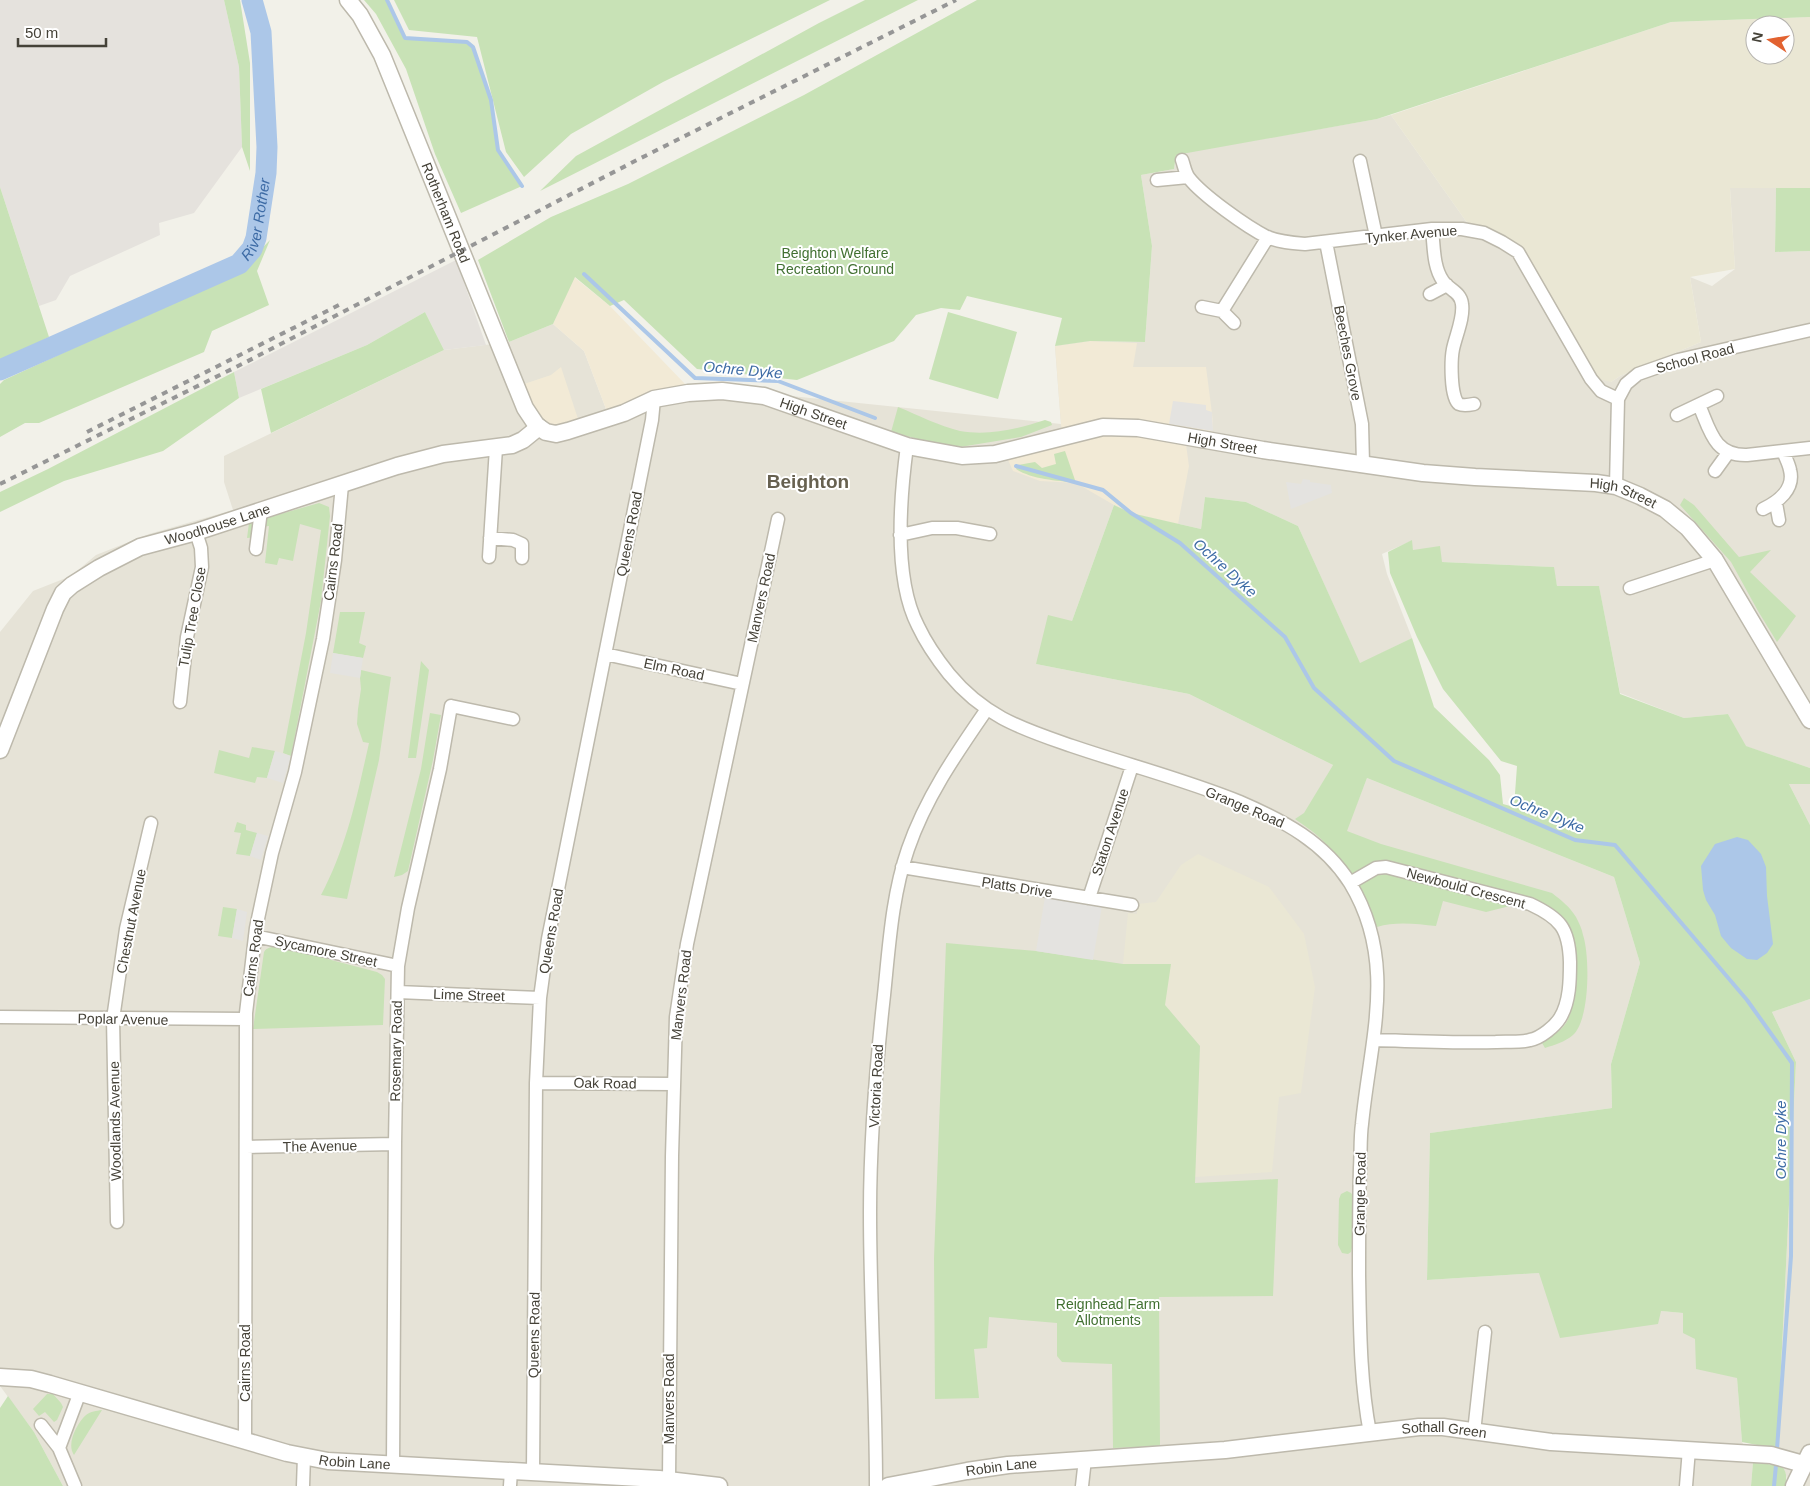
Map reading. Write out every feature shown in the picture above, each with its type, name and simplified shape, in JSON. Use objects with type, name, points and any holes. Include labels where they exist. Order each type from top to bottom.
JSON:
[{"type":"street","name":"Rotherham Road","points":[[348,0],[364,21],[382,55],[521,401],[531,420],[539,427]]},
{"type":"street","name":"Tynker Avenue","points":[[1182,160],[1188,177],[1203,192],[1268,237],[1286,242],[1305,244],[1432,229],[1462,228],[1484,233],[1502,242],[1518,252],[1591,380],[1601,391],[1618,398]]},
{"type":"street","points":[[1360,161],[1376,236]]},
{"type":"street","points":[[1157,180],[1188,177]]},
{"type":"street","points":[[1432,229],[1438,272],[1443,282],[1459,296],[1462,303],[1453,352],[1453,397],[1458,403],[1463,405],[1474,404]]},
{"type":"street","points":[[1222,311],[1268,237]]},
{"type":"street","name":"Beeches Grove","points":[[1326,242],[1362,424],[1363,464]]},
{"type":"street","points":[[1430,294],[1447,285]]},
{"type":"street","points":[[1202,307],[1222,311],[1234,323]]},
{"type":"street","name":"School Road","points":[[1618,398],[1626,384],[1638,374],[1646,371],[1678,360],[1810,330]]},
{"type":"street","name":"High Street","points":[[539,427],[550,433],[564,433],[624,412],[654,398],[688,393],[722,392],[764,396],[907,446],[962,456],[995,454],[1103,427],[1138,428],[1263,450],[1423,473],[1596,483],[1616,486],[1665,509],[1688,528],[1715,560],[1810,720]]},
{"type":"street","points":[[1677,415],[1717,396]]},
{"type":"street","name":"Queens Road","points":[[533,1472],[536,1082],[540,998],[548,939],[652,420],[654,398]]},
{"type":"street","points":[[1616,486],[1618,398]]},
{"type":"street","points":[[1699,405],[1715,441],[1728,453],[1736,456],[1747,456],[1810,448]]},
{"type":"street","name":"Woodhouse Lane","points":[[0,750],[50,620],[63,593],[99,568],[140,547],[196,532],[397,466],[443,454],[496,448],[518,443],[539,427]]},
{"type":"street","name":"Grange Road","points":[[907,446],[903,477],[900,535],[907,593],[916,624],[938,660],[956,683],[987,709],[1040,734],[1225,796],[1272,816],[1314,842],[1332,860],[1350,883],[1364,911],[1373,942],[1379,994],[1361,1125],[1358,1222],[1361,1365],[1370,1433]]},
{"type":"street","points":[[489,557],[496,448]]},
{"type":"street","points":[[1763,509],[1776,503],[1787,490],[1791,479],[1790,470],[1782,451]]},
{"type":"street","points":[[1716,471],[1728,453]]},
{"type":"street","name":"Cairns Road","points":[[245,1440],[245,1019],[255,936],[276,837],[295,772],[323,639],[335,560],[342,485]]},
{"type":"street","points":[[1776,503],[1779,520]]},
{"type":"street","points":[[256,549],[261,511]]},
{"type":"street","name":"Manvers Road","points":[[669,1480],[676,1017],[687,944],[778,519]]},
{"type":"street","points":[[900,535],[932,528],[957,528],[990,534]]},
{"type":"street","name":"Tulip Tree Close","points":[[180,702],[187,637],[202,567],[202,548],[196,532]]},
{"type":"street","points":[[490,538],[513,540],[522,544],[522,558]]},
{"type":"street","points":[[1630,588],[1715,560]]},
{"type":"street","name":"Elm Road","points":[[605,654],[742,684]]},
{"type":"street","name":"Rosemary Road","points":[[394,1465],[395,1144],[398,966],[408,908],[440,769],[451,706],[513,719]]},
{"type":"street","name":"Victoria Road","points":[[876,1486],[870,1212],[878,1045],[894,904],[902,868],[913,835],[938,782],[987,709]]},
{"type":"street","name":"Staton Avenue","points":[[1090,898],[1132,766]]},
{"type":"street","name":"Chestnut Avenue","points":[[114,1019],[126,928],[151,823]]},
{"type":"street","name":"Newbould Crescent","points":[[1350,883],[1376,868],[1386,866],[1530,904],[1558,921],[1565,931],[1569,944],[1568,993],[1565,1007],[1560,1018],[1552,1027],[1531,1040],[1476,1042],[1374,1040]]},
{"type":"street","name":"Platts Drive","points":[[902,868],[1132,905]]},
{"type":"street","name":"Sycamore Street","points":[[255,936],[398,966]]},
{"type":"street","name":"Lime Street","points":[[398,992],[540,998]]},
{"type":"street","name":"Poplar Avenue","points":[[0,1017],[245,1019]]},
{"type":"street","name":"Woodlands Avenue","points":[[114,1019],[117,1222]]},
{"type":"street","name":"Oak Road","points":[[536,1082],[674,1084]]},
{"type":"street","name":"The Avenue","points":[[246,1147],[395,1144]]},
{"type":"street","points":[[1474,1432],[1485,1332]]},
{"type":"street","name":"Robin Lane","points":[[0,1378],[31,1380],[80,1392],[245,1440],[328,1461],[394,1465],[510,1479],[533,1472],[669,1480],[719,1486]]},
{"type":"street","points":[[59,1448],[80,1392]]},
{"type":"street","points":[[41,1425],[59,1448],[75,1486]]},
{"type":"street","name":"Sothall Green","points":[[1085,1459],[1225,1450],[1419,1427],[1443,1427],[1551,1442],[1807,1458]]},
{"type":"street","points":[[1686,1486],[1689,1450]]},
{"type":"street","points":[[303,1486],[304,1456]]},
{"type":"street","points":[[1794,1486],[1807,1458]]},
{"type":"street","points":[[1082,1486],[1085,1459]]},
{"type":"street","name":"Robin Lane","points":[[888,1486],[967,1470],[1085,1459]]},
{"type":"shaded area","points":[[0,0],[224,0],[239,67],[242,147],[194,213],[159,223],[160,235],[70,276],[56,300],[39,306],[0,187]]},
{"type":"shaded area","points":[[1810,17],[1810,188],[1730,188],[1735,269],[1690,277],[1701,342],[1620,376],[1611,382],[1599,379],[1526,254],[1512,240],[1493,230],[1468,224],[1391,115],[1671,22],[1745,19],[1745,65],[1795,65],[1795,18]]},
{"type":"shaded area","points":[[1391,115],[1468,224],[1493,230],[1512,240],[1526,254],[1611,382],[1620,376],[1701,342],[1690,277],[1712,286],[1735,269],[1730,188],[1776,188],[1775,252],[1810,251],[1810,768],[1745,746],[1728,714],[1684,718],[1620,693],[1599,587],[1557,586],[1553,567],[1442,562],[1413,550],[1411,541],[1382,554],[1387,574],[1412,638],[1360,664],[1298,526],[1246,502],[1205,497],[1201,529],[1131,513],[1114,505],[1072,621],[1036,664],[1189,694],[1333,765],[1305,813],[1346,831],[1367,778],[1614,877],[1640,963],[1611,1064],[1612,1108],[1430,1133],[1427,1280],[1539,1273],[1661,1311],[1683,1313],[1695,1339],[1737,1378],[1742,1442],[1753,1462],[1751,1486],[63,1486],[34,1432],[0,1386],[0,632],[33,591],[71,576],[96,555],[149,534],[233,510],[224,482],[224,456],[444,350],[509,342],[553,324],[584,351],[606,409],[686,385],[1061,424],[1055,346],[1090,341],[1145,342],[1152,246],[1141,175],[1174,169],[1176,154]]},
{"type":"shaded area","points":[[456,260],[486,345],[444,350],[425,312],[367,345],[239,398],[234,372]]},
{"type":"shaded area","points":[[574,277],[610,306],[686,385],[606,409],[584,351],[553,324]]},
{"type":"shaded area","points":[[1090,341],[1137,343],[1133,367],[1206,367],[1213,421],[1212,441],[1185,437],[1189,466],[1178,524],[1131,513],[1076,483],[1040,481],[1013,471],[1008,460],[1012,455],[1063,440],[1055,346]]},
{"type":"shaded area","points":[[561,367],[580,425],[556,430],[532,412],[524,384],[551,375]]},
{"type":"shaded area","points":[[1173,401],[1206,405],[1206,410],[1212,412],[1213,431],[1169,424]]},
{"type":"shaded area","points":[[1303,479],[1331,485],[1332,493],[1291,509],[1286,482],[1301,484]]},
{"type":"shaded area","points":[[333,653],[363,658],[360,678],[330,673]]},
{"type":"shaded area","points":[[275,751],[291,756],[283,783],[267,778]]},
{"type":"shaded area","points":[[1789,784],[1810,784],[1810,825]]},
{"type":"shaded area","points":[[257,833],[268,836],[261,860],[250,856]]},
{"type":"shaded area","points":[[1198,854],[1269,887],[1304,934],[1315,987],[1301,1093],[1279,1097],[1272,1172],[1195,1177],[1200,1046],[1165,1005],[1123,964],[1128,913],[1137,914],[1137,904],[1156,902],[1181,865]]},
{"type":"shaded area","points":[[1045,897],[1102,906],[1093,960],[1036,951]]},
{"type":"shaded area","points":[[237,909],[247,912],[243,941],[232,938]]},
{"type":"shaded area","points":[[1810,999],[1810,1486],[1785,1486],[1787,1478],[1777,1449],[1796,1062],[1772,1012]]},
{"type":"green space","points":[[224,0],[240,0],[250,63],[250,171],[242,147],[239,67]]},
{"type":"green space","points":[[364,0],[387,0],[405,38],[467,42],[473,47],[491,100],[498,150],[522,186],[461,213],[435,154],[406,69],[376,14]]},
{"type":"green space","points":[[394,0],[830,0],[663,82],[571,134],[524,177],[506,152],[477,37],[409,30]]},
{"type":"green space","points":[[865,0],[918,0],[540,191],[576,156],[819,23]]},
{"type":"green space","name":"Beighton Welfare Recreation Ground","points":[[977,0],[1810,0],[1810,17],[1795,18],[1795,15],[1745,15],[1745,19],[1671,22],[1377,119],[1176,155],[1174,169],[1141,175],[1152,246],[1145,342],[1090,341],[1055,346],[1062,318],[967,296],[960,310],[941,308],[916,315],[894,341],[797,380],[697,369],[624,300],[610,306],[575,277],[553,324],[509,342],[478,260],[551,217],[628,184],[804,95]]},
{"type":"green space","points":[[0,187],[49,337],[0,362]]},
{"type":"green space","points":[[1776,188],[1810,188],[1810,251],[1775,252]]},
{"type":"green space","points":[[270,240],[257,271],[269,305],[212,331],[204,352],[39,423],[25,423],[0,437],[0,384],[4,380],[239,272]]},
{"type":"green space","points":[[425,312],[444,350],[271,433],[261,389],[367,345]]},
{"type":"green space","points":[[948,312],[1017,332],[998,399],[929,379]]},
{"type":"green space","points":[[234,372],[239,398],[163,451],[64,481],[0,512],[0,492]]},
{"type":"green space","points":[[898,407],[960,431],[982,433],[1003,431],[1045,420],[1051,422],[1052,425],[1021,437],[960,447],[942,445],[891,432]]},
{"type":"green space","points":[[1065,451],[1076,483],[1037,477],[1016,469],[1018,465],[1035,462],[1042,468],[1056,464],[1054,454]]},
{"type":"green space","points":[[1205,497],[1246,502],[1298,526],[1360,663],[1412,638],[1434,707],[1489,760],[1500,775],[1503,804],[1514,807],[1517,766],[1501,761],[1443,689],[1417,637],[1390,573],[1388,552],[1412,540],[1413,550],[1440,546],[1442,562],[1554,567],[1557,586],[1599,586],[1620,694],[1684,718],[1728,714],[1746,746],[1810,768],[1810,784],[1789,784],[1810,825],[1810,999],[1772,1012],[1796,1062],[1777,1449],[1742,1442],[1737,1378],[1696,1369],[1695,1339],[1683,1333],[1683,1313],[1661,1311],[1658,1324],[1560,1338],[1539,1273],[1427,1280],[1430,1133],[1612,1108],[1611,1064],[1640,963],[1614,877],[1367,778],[1347,831],[1381,844],[1552,893],[1576,917],[1583,933],[1587,957],[1587,987],[1583,1016],[1579,1027],[1573,1035],[1545,1048],[1542,1043],[1566,1023],[1574,994],[1574,946],[1569,927],[1560,914],[1548,906],[1514,896],[1510,906],[1486,912],[1443,901],[1436,926],[1399,924],[1377,927],[1366,902],[1338,858],[1317,835],[1295,819],[1304,813],[1333,765],[1189,694],[1036,664],[1048,615],[1072,621],[1114,505],[1131,513],[1201,529]]},
{"type":"green space","points":[[1684,498],[1694,505],[1739,557],[1771,550],[1750,572],[1796,616],[1777,642],[1731,562],[1680,505]]},
{"type":"green space","points":[[319,503],[329,507],[330,516],[321,601],[291,756],[283,753],[306,633],[321,530],[300,524],[293,561],[279,558],[277,565],[265,563],[269,526],[261,527],[261,537],[247,538],[249,523]]},
{"type":"green space","points":[[340,612],[365,612],[359,643],[366,646],[363,658],[333,653]]},
{"type":"green space","points":[[421,661],[429,670],[416,758],[408,758]]},
{"type":"green space","points":[[361,670],[391,677],[379,760],[347,899],[321,895],[338,858],[344,839],[369,743],[363,742],[357,724]]},
{"type":"green space","points":[[430,713],[441,715],[433,760],[408,871],[394,877],[421,769]]},
{"type":"green space","points":[[252,747],[275,751],[267,778],[257,777],[255,783],[214,773],[219,750],[249,758]]},
{"type":"green space","points":[[237,822],[246,825],[246,830],[257,833],[250,856],[236,854],[241,833],[234,832]]},
{"type":"green space","points":[[223,907],[237,909],[232,938],[218,936]]},
{"type":"green space","name":"Reignhead Farm Allotments","points":[[946,943],[1036,951],[1123,964],[1171,964],[1165,1005],[1200,1046],[1195,1183],[1278,1179],[1273,1296],[1159,1297],[1160,1446],[1113,1448],[1112,1364],[1062,1362],[1057,1356],[1057,1323],[989,1317],[987,1348],[974,1349],[979,1398],[935,1399],[934,1258]]},
{"type":"green space","points":[[278,946],[377,972],[382,975],[385,979],[383,1025],[253,1029],[264,952],[268,948]]},
{"type":"green space","points":[[1347,1191],[1353,1196],[1353,1244],[1351,1252],[1348,1254],[1342,1253],[1338,1245],[1339,1199],[1341,1194]]},
{"type":"green space","points":[[47,1394],[53,1394],[63,1407],[57,1420],[54,1422],[45,1412],[39,1416],[33,1409]]},
{"type":"green space","points":[[8,1396],[34,1432],[63,1486],[0,1486],[0,1408]]},
{"type":"green space","points":[[102,1410],[74,1455],[71,1445],[79,1423],[88,1414]]},
{"type":"green space","points":[[1753,1462],[1782,1466],[1786,1476],[1785,1486],[1751,1486]]},
{"type":"water","points":[[1737,837],[1748,840],[1761,854],[1766,867],[1767,896],[1773,944],[1767,953],[1757,960],[1747,959],[1731,948],[1721,936],[1715,915],[1706,900],[1703,890],[1701,866],[1715,844]]},
{"type":"waterway","name":"River Rother","points":[[0,370],[239,264],[252,249],[256,238],[266,173],[267,147],[261,32],[252,0]]},
{"type":"waterway","name":"Ochre Dyke","points":[[387,0],[405,38],[467,42],[473,47],[491,100],[498,150],[522,186]]},
{"type":"waterway","name":"Ochre Dyke","points":[[584,274],[695,378],[778,381],[875,418]]},
{"type":"waterway","name":"Ochre Dyke","points":[[1016,466],[1103,490],[1131,513],[1180,543],[1285,637],[1314,688],[1394,761],[1575,840],[1615,845],[1747,1000],[1792,1063],[1791,1256],[1777,1449]]},
{"type":"waterway","name":"Ochre Dyke","points":[[1774,1486],[1776,1465]]},
{"type":"railway","points":[[0,484],[246,362],[639,159],[956,0]]},
{"type":"railway","points":[[87,432],[339,305]]},
{"type":"district","name":"Beighton","points":[[808,481]]}]
